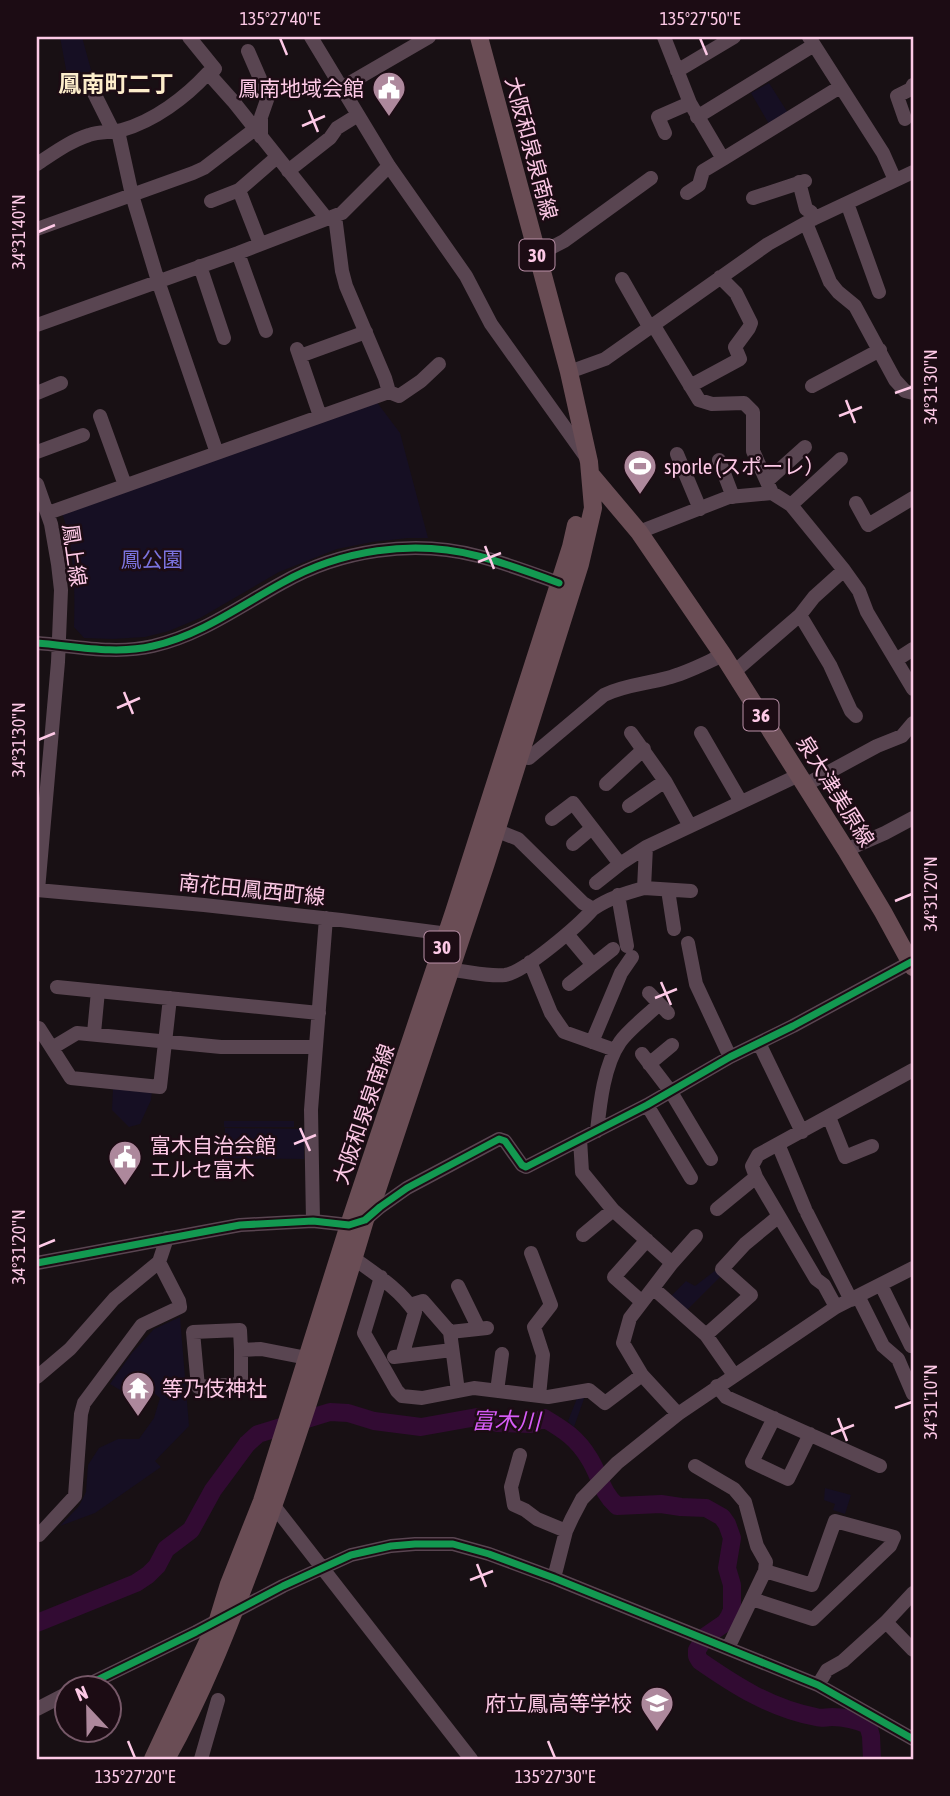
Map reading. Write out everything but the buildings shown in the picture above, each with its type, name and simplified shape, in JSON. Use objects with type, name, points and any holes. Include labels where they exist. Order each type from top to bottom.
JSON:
[{"type":"main road","name":"大阪和泉泉南線","points":[[357,1222],[377,1189],[450,970],[454,935],[495,830],[519,757],[580,564],[593,508],[590,468],[569,372],[479,37]]},
{"type":"main road","name":"大阪和泉泉南線","points":[[165,1756],[191,1712],[234,1611],[357,1222],[454,935],[571,547],[590,468]]},
{"type":"main road","name":"泉大津美原線","points":[[590,468],[639,531],[723,655],[846,849],[912,965]]},
{"type":"main road","name":"大阪和泉泉南線","points":[[293,1424],[307,1358],[347,1254]]},
{"type":"main road","name":"大阪和泉泉南線","points":[[165,1756],[218,1620],[229,1584],[268,1503]]},
{"type":"street","points":[[189,37],[215,69]]},
{"type":"street","points":[[311,37],[389,166],[466,276],[491,324],[590,468]]},
{"type":"street","points":[[341,88],[429,37]]},
{"type":"street","points":[[664,37],[690,103],[723,159]]},
{"type":"street","points":[[677,71],[734,37]]},
{"type":"street","points":[[697,117],[812,41],[883,153],[895,180]]},
{"type":"street","points":[[37,229],[204,168],[258,133],[268,97],[248,51]]},
{"type":"street","points":[[37,164],[67,144],[90,134],[116,131],[143,122],[176,102],[208,73],[288,171],[331,217],[342,271],[389,392]]},
{"type":"street","points":[[88,81],[116,131],[158,281],[217,453]]},
{"type":"street","points":[[905,119],[897,96],[911,89],[913,85]]},
{"type":"street","points":[[687,193],[699,185],[703,171],[840,87]]},
{"type":"street","points":[[665,133],[658,117],[690,103]]},
{"type":"street","points":[[288,171],[330,138],[337,128],[358,114]]},
{"type":"street","points":[[211,201],[239,190],[277,157]]},
{"type":"street","points":[[37,325],[342,213],[389,166]]},
{"type":"street","points":[[569,372],[605,359],[768,244],[847,202],[913,172]]},
{"type":"street","points":[[537,255],[564,241],[651,178]]},
{"type":"street","points":[[753,198],[802,181],[806,209],[811,212],[810,221],[830,282],[855,306],[895,380],[905,391],[913,393]]},
{"type":"street","points":[[239,190],[260,244]]},
{"type":"street","points":[[847,202],[878,292]]},
{"type":"street","points":[[239,253],[266,331]]},
{"type":"street","points":[[200,266],[224,338]]},
{"type":"street","points":[[690,386],[740,359],[735,347],[751,323],[736,293],[720,277]]},
{"type":"street","points":[[621,279],[699,400],[712,404],[744,403],[753,412],[753,451],[770,487],[791,505],[844,570],[913,689]]},
{"type":"street","points":[[320,416],[298,352],[366,332]]},
{"type":"street","points":[[812,386],[880,351]]},
{"type":"street","points":[[48,513],[389,392],[399,396],[439,364]]},
{"type":"street","points":[[37,393],[61,383]]},
{"type":"street","points":[[100,416],[125,485]]},
{"type":"street","points":[[37,452],[83,435]]},
{"type":"street","points":[[639,531],[733,497],[770,487],[805,447]]},
{"type":"street","points":[[677,454],[700,509]]},
{"type":"street","points":[[791,505],[841,459]]},
{"type":"street","points":[[719,460],[733,497]]},
{"type":"street","name":"鳳上線","points":[[37,484],[48,513],[61,590],[59,645],[37,890]]},
{"type":"street","points":[[856,503],[868,525],[913,498]]},
{"type":"street","points":[[37,643],[114,651],[178,639],[204,628],[284,581],[329,562],[371,551],[414,549],[454,552],[477,556],[559,583]]},
{"type":"street","points":[[734,672],[800,615],[814,597],[844,570]]},
{"type":"street","points":[[800,615],[856,716]]},
{"type":"street","points":[[896,660],[913,649]]},
{"type":"street","points":[[519,757],[529,758],[611,691],[671,677],[723,655]]},
{"type":"street","points":[[596,883],[646,847],[741,802],[802,780],[902,736],[912,727]]},
{"type":"street","points":[[631,733],[665,781],[690,826]]},
{"type":"street","points":[[701,733],[741,802]]},
{"type":"street","points":[[606,784],[644,750]]},
{"type":"street","points":[[629,806],[665,781]]},
{"type":"street","points":[[552,819],[573,803],[620,864]]},
{"type":"street","points":[[846,849],[913,818]]},
{"type":"street","points":[[573,844],[592,828]]},
{"type":"street","points":[[495,830],[518,839],[583,903],[593,909]]},
{"type":"street","points":[[644,888],[646,847]]},
{"type":"street","points":[[450,970],[503,975],[512,973],[567,934],[604,901],[644,888],[691,891]]},
{"type":"street","name":"南花田鳳西町線","points":[[37,890],[326,918],[454,935]]},
{"type":"street","points":[[667,890],[674,929]]},
{"type":"street","points":[[592,1042],[621,973],[624,951],[618,895]]},
{"type":"street","points":[[313,1221],[312,1110],[326,918]]},
{"type":"street","points":[[567,934],[593,965]]},
{"type":"street","points":[[688,943],[696,984],[730,1057]]},
{"type":"street","points":[[569,984],[593,965],[624,951]]},
{"type":"street","points":[[530,962],[551,1013],[564,1032],[612,1049]]},
{"type":"street","points":[[37,1263],[240,1225],[313,1221],[357,1222],[407,1188],[499,1139],[505,1141],[526,1167],[647,1105],[730,1057],[912,965]]},
{"type":"street","points":[[57,987],[319,1013]]},
{"type":"street","points":[[94,1033],[98,991]]},
{"type":"street","points":[[39,1028],[71,1078],[160,1087],[170,998]]},
{"type":"street","points":[[597,1131],[607,1071],[620,1042],[659,1004]]},
{"type":"street","points":[[52,1048],[77,1033],[221,1047],[315,1047]]},
{"type":"street","points":[[759,1043],[802,1132]]},
{"type":"street","points":[[672,1045],[646,1059],[671,1092],[710,1160]]},
{"type":"street","points":[[836,1307],[824,1285],[816,1279],[752,1166],[758,1155],[913,1070]]},
{"type":"street","points":[[647,1105],[691,1178]]},
{"type":"street","points":[[829,1117],[845,1157],[872,1146]]},
{"type":"street","points":[[580,1139],[582,1172],[612,1210],[673,1263]]},
{"type":"street","points":[[778,1144],[806,1211],[883,1346],[898,1359],[913,1394]]},
{"type":"street","points":[[717,1209],[756,1177]]},
{"type":"street","points":[[583,1235],[612,1210]]},
{"type":"street","points":[[706,1335],[751,1295],[722,1269],[745,1244],[779,1216]]},
{"type":"street","points":[[678,1414],[642,1375],[623,1343],[630,1318],[696,1236]]},
{"type":"street","points":[[37,1377],[70,1349],[114,1298],[159,1262],[167,1238]]},
{"type":"street","points":[[642,1302],[614,1277],[647,1240]]},
{"type":"street","points":[[531,1253],[551,1305],[534,1326],[543,1355],[539,1396]]},
{"type":"street","points":[[347,1254],[382,1277],[415,1312],[402,1356]]},
{"type":"street","points":[[39,1535],[75,1496],[84,1403],[142,1325],[180,1307],[159,1262]]},
{"type":"street","points":[[554,1578],[566,1531],[582,1499],[617,1463],[717,1386],[836,1307],[913,1268]]},
{"type":"street","points":[[382,1277],[364,1333],[402,1396],[422,1398],[474,1388],[548,1397],[589,1390],[605,1403],[642,1375]]},
{"type":"street","points":[[881,1285],[911,1346],[913,1345]]},
{"type":"street","points":[[450,1332],[483,1328],[458,1286]]},
{"type":"street","points":[[653,1288],[706,1335],[734,1375]]},
{"type":"street","points":[[410,1305],[423,1301],[450,1332],[458,1391]]},
{"type":"street","points":[[240,1330],[242,1350],[241,1384],[198,1387],[193,1332],[240,1330]]},
{"type":"street","points":[[242,1350],[261,1349],[307,1358]]},
{"type":"street","points":[[379,1359],[452,1350]]},
{"type":"street","points":[[497,1391],[502,1354]]},
{"type":"street","points":[[717,1386],[726,1397],[880,1466]]},
{"type":"street","points":[[774,1418],[752,1462],[788,1479],[810,1434]]},
{"type":"street","points":[[520,1455],[511,1486],[513,1505],[566,1531]]},
{"type":"street","points":[[695,1466],[734,1489],[745,1502],[757,1546],[766,1562],[765,1571],[728,1648]]},
{"type":"street","points":[[268,1503],[363,1618],[471,1759]]},
{"type":"street","points":[[752,1599],[813,1619],[890,1546],[894,1537],[835,1521],[812,1585],[765,1571]]},
{"type":"street","points":[[109,1674],[351,1555],[391,1546],[453,1545],[489,1554],[554,1578],[818,1685],[913,1739]]},
{"type":"street","points":[[818,1685],[827,1670],[843,1661],[913,1593]]},
{"type":"street","points":[[886,1622],[913,1650]]},
{"type":"street","points":[[201,1759],[218,1700]]},
{"type":"green space","points":[[60,37],[82,37],[93,77],[68,80]]},
{"type":"green space","points":[[769,83],[788,113],[769,124],[751,93]]},
{"type":"green space","name":"鳳公園","points":[[376,401],[400,433],[428,538],[372,542],[337,549],[279,572],[200,618],[169,631],[145,637],[84,638],[74,627],[72,555],[62,513]]},
{"type":"green space","points":[[113,1088],[152,1091],[151,1100],[140,1124],[129,1127],[112,1110]]},
{"type":"green space","points":[[224,1121],[294,1121],[294,1127],[224,1127]]},
{"type":"green space","points":[[225,1128],[304,1129],[304,1159],[224,1158]]},
{"type":"green space","points":[[716,1270],[722,1275],[687,1310],[671,1296],[686,1281],[695,1286]]},
{"type":"green space","name":"等乃伎神社","points":[[180,1317],[189,1426],[155,1461],[161,1467],[95,1513],[60,1526],[79,1506],[86,1492],[88,1465],[99,1448],[118,1439],[139,1439],[154,1418],[160,1398],[137,1379],[120,1390],[110,1384],[132,1353],[154,1329]]},
{"type":"green space","points":[[578,1396],[585,1396],[574,1427],[568,1421]]},
{"type":"green space","points":[[825,1488],[851,1495],[845,1514],[833,1510],[835,1504],[824,1500]]},
{"type":"waterway","name":"富木川","points":[[37,1623],[136,1583],[148,1575],[157,1566],[166,1549],[191,1530],[213,1490],[247,1444],[258,1434],[330,1412],[421,1427],[477,1417],[497,1423],[531,1424],[544,1418],[580,1445],[593,1464],[607,1495],[617,1506],[661,1504],[706,1508],[722,1517],[732,1538],[727,1568],[732,1585],[732,1610],[725,1623],[706,1636],[697,1650],[700,1661],[741,1688],[784,1708],[818,1718],[846,1718],[868,1725],[872,1759]]},
{"type":"cycle path","points":[[37,643],[110,650],[153,646],[188,635],[282,583],[328,562],[352,555],[403,548],[428,548],[478,556],[559,583]]},
{"type":"cycle path","points":[[37,1263],[240,1225],[313,1221],[349,1225],[365,1220],[407,1188],[499,1139],[505,1141],[526,1167],[647,1105],[730,1057],[911,962]]},
{"type":"cycle path","points":[[110,1674],[283,1586],[351,1555],[391,1546],[453,1544],[554,1578],[818,1685],[913,1739]]},
{"type":"place","name":"鳳南地域会館","points":[[389,118]]},
{"type":"place","name":"sporle (スポーレ）","points":[[640,496]]},
{"type":"place","name":"富木自治会館 エルセ富木","points":[[125,1187]]},
{"type":"place","name":"等乃伎神社","points":[[138,1418]]},
{"type":"place","name":"府立鳳高等学校","points":[[657,1733]]},
{"type":"district","name":"鳳南町二丁","points":[[116,84]]}]
